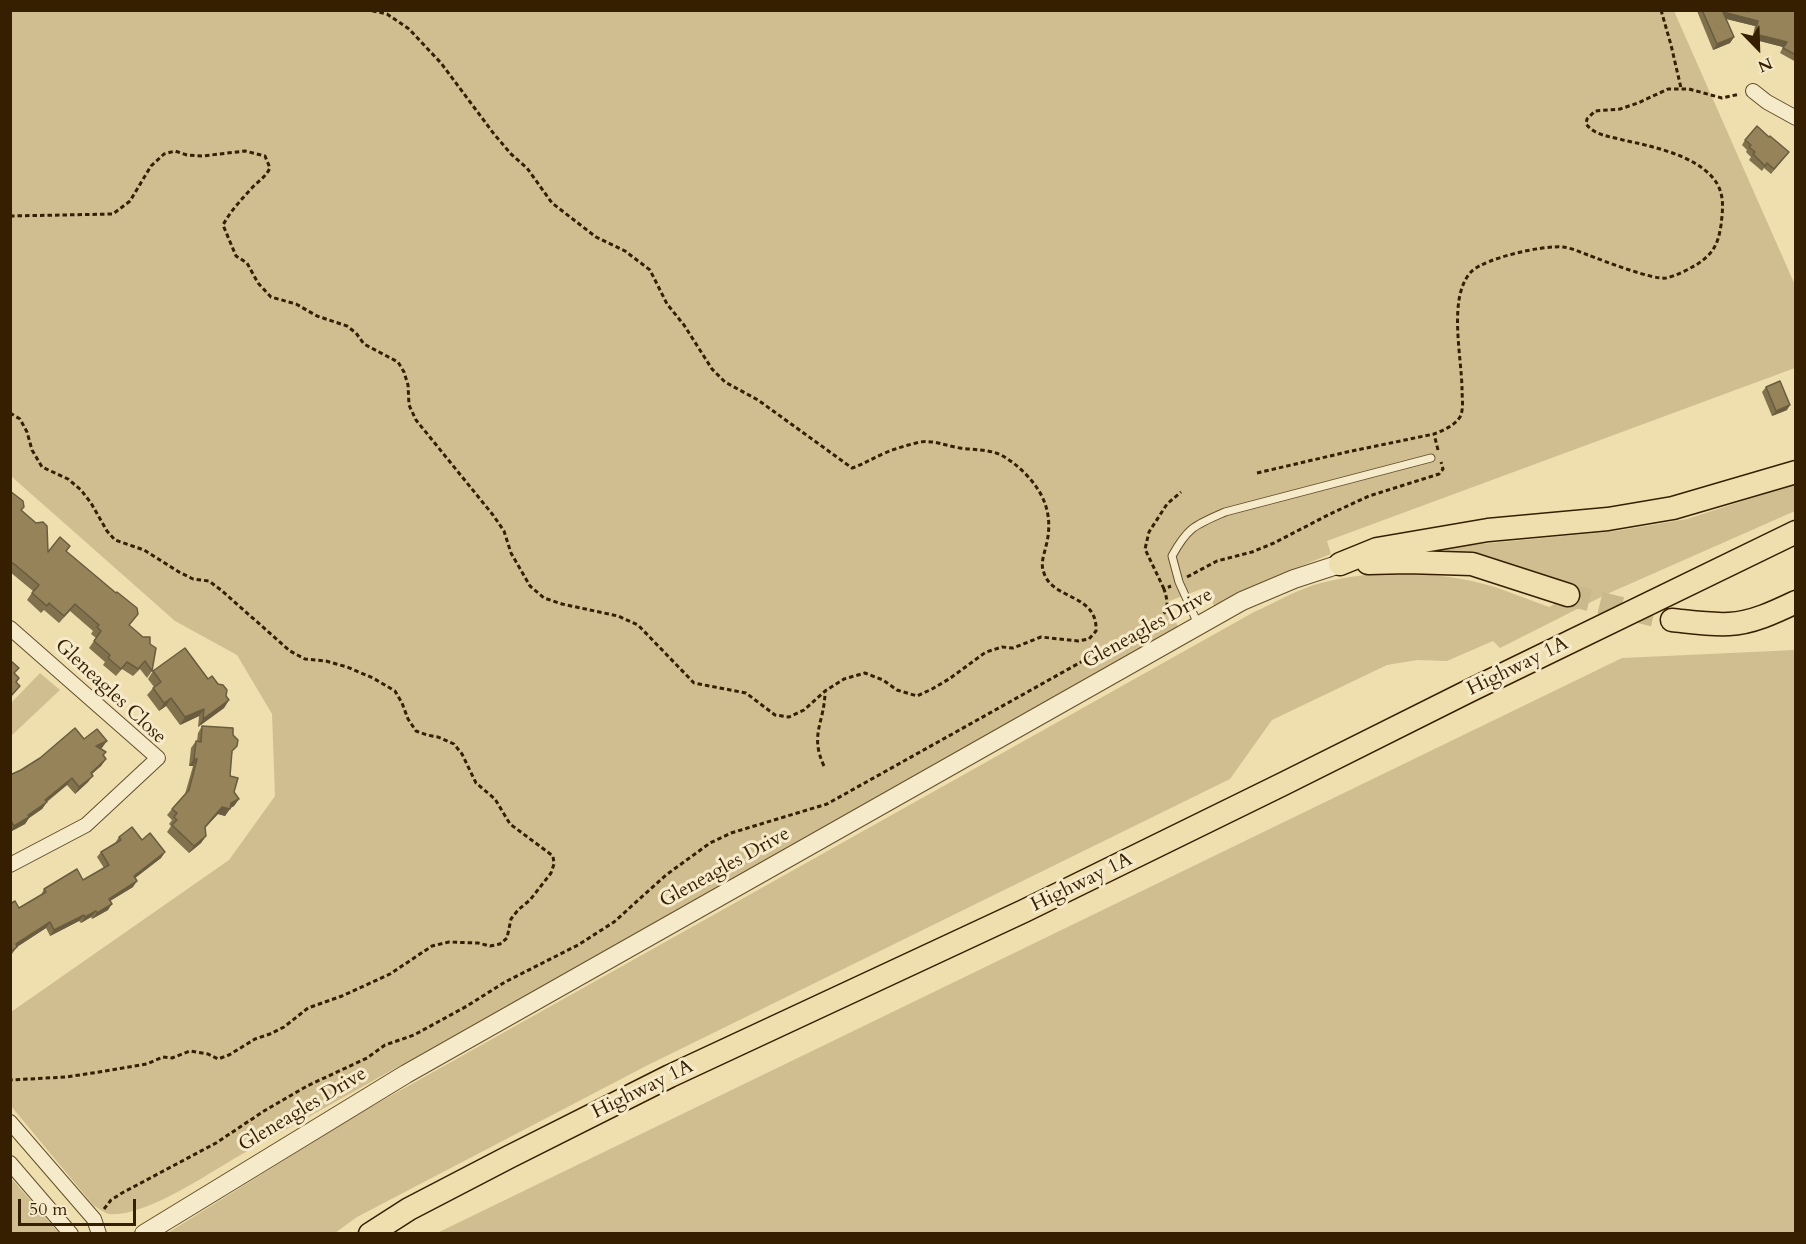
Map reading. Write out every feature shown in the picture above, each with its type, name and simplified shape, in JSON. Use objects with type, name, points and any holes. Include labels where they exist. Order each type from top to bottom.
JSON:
[{"type":"main road","points":[[1340,564],[1377,549],[1488,530],[1608,519],[1673,508],[1796,472]]},
{"type":"main road","name":"Highway 1A","points":[[370,1233],[409,1209],[670,1076],[1024,911],[1796,532]]},
{"type":"main road","points":[[1340,564],[1408,562],[1472,564],[1568,595]]},
{"type":"main road","points":[[1672,620],[1704,624],[1731,624],[1765,616],[1796,602]]},
{"type":"street","points":[[1753,91],[1767,102],[1796,118]]},
{"type":"street","name":"Gleneagles Drive","points":[[144,1233],[406,1074],[1242,601],[1293,579],[1340,564]]},
{"type":"street","name":"Gleneagles Close","points":[[10,628],[158,758],[86,825],[10,865]]},
{"type":"street","points":[[10,1122],[99,1215],[99,1233]]},
{"type":"street","points":[[10,1163],[71,1233]]},
{"type":"lane","points":[[1199,626],[1179,582],[1172,556],[1183,537],[1198,524],[1225,512],[1431,458]]},
{"type":"path","points":[[10,216],[113,214],[130,201],[151,166],[164,154],[175,150],[188,155],[203,156],[245,151],[265,156],[270,168],[265,177],[230,213],[223,225],[236,256],[247,263],[258,284],[271,297],[296,304],[317,316],[347,326],[364,344],[398,362],[404,372],[408,386],[409,405],[416,420],[494,515],[504,531],[511,553],[530,586],[544,598],[618,616],[638,625],[694,683],[746,693],[774,715],[789,717],[804,710],[825,691],[844,679],[865,673],[883,680],[897,690],[917,696],[949,679],[986,652],[1002,647],[1013,648],[1041,637],[1078,641],[1089,639],[1096,631],[1094,617],[1086,604],[1065,594],[1044,574],[1042,561],[1050,523],[1044,501],[1032,481],[1015,465],[1000,455],[960,448],[943,442],[924,442],[886,452],[852,468],[758,400],[725,382],[712,369],[689,332],[667,304],[650,270],[625,251],[596,237],[552,203],[527,168],[494,134],[441,63],[409,29],[387,14],[369,10]]},
{"type":"path","points":[[1661,10],[1681,88]]},
{"type":"path","points":[[1257,473],[1434,434],[1453,425],[1461,414],[1459,293],[1464,281],[1473,270],[1493,260],[1534,249],[1564,247],[1620,267],[1664,278],[1696,265],[1716,247],[1719,237],[1723,199],[1719,186],[1705,169],[1681,156],[1596,133],[1586,124],[1587,118],[1595,111],[1620,109],[1668,89],[1681,88],[1722,98],[1753,91]]},
{"type":"path","points":[[10,412],[20,419],[27,432],[32,450],[42,467],[68,479],[81,490],[115,540],[144,550],[193,579],[209,581],[290,651],[305,659],[326,661],[347,667],[395,691],[416,731],[454,744],[462,754],[477,783],[495,799],[510,824],[553,856],[554,864],[552,873],[543,886],[511,919],[507,938],[500,944],[490,946],[478,943],[449,942],[432,946],[390,974],[342,996],[308,1008],[284,1028],[255,1039],[229,1055],[218,1059],[208,1054],[190,1051],[147,1064],[66,1077],[10,1080]]},
{"type":"path","points":[[1434,434],[1438,452]]},
{"type":"path","points":[[1164,589],[1217,561],[1268,546],[1369,496],[1439,474],[1443,469],[1441,460]]},
{"type":"path","points":[[99,1215],[111,1200],[122,1192],[216,1143],[307,1086],[367,1058],[385,1045],[414,1035],[505,982],[578,945],[614,922],[666,875],[710,843],[731,833],[827,804],[1158,619],[1166,613],[1167,599],[1145,549],[1149,532],[1161,513],[1167,504],[1181,492]]},
{"type":"path","points":[[824,766],[817,747],[825,691]]},
{"type":"shaded area","points":[[11,11],[1674,11],[1795,285],[1795,368],[1327,541],[1331,554],[1286,572],[1216,609],[1204,588],[1167,602],[1179,629],[237,1157],[193,1184],[139,1209],[109,1214],[93,1205],[11,1106],[11,1012],[229,860],[275,796],[272,714],[237,655],[175,621],[11,476]]},
{"type":"shaded area","points":[[1795,484],[1795,511],[1607,594],[1500,648],[1493,641],[1447,661],[1417,660],[1387,665],[1272,720],[1230,779],[646,1066],[357,1217],[335,1233],[166,1234],[360,1113],[1254,612],[1287,596],[1313,585],[1343,578],[1410,574],[1477,582],[1549,607],[1579,591],[1526,574],[1408,551],[1616,531],[1687,519]]},
{"type":"shaded area","points":[[1795,650],[1795,1233],[437,1233],[1622,658]]},
{"type":"shaded area","points":[[40,673],[60,690],[11,736],[11,703]]},
{"type":"shaded area","points":[[11,1178],[59,1233],[11,1233]]},
{"type":"building","points":[[1702,10],[1747,10],[1748,12],[1748,10],[1796,10],[1796,55],[1783,48],[1787,42],[1755,34],[1758,21],[1723,12],[1734,37],[1717,44]]},
{"type":"building","points":[[1757,126],[1789,152],[1774,169],[1767,163],[1765,166],[1753,154],[1755,152],[1749,147],[1751,145],[1745,140]]},
{"type":"building","points":[[1780,381],[1790,405],[1776,411],[1766,387]]},
{"type":"building","points":[[10,491],[23,501],[24,507],[21,510],[36,523],[43,522],[47,526],[48,552],[60,537],[70,546],[66,551],[137,608],[138,614],[129,625],[143,637],[150,637],[150,644],[156,648],[152,671],[145,661],[138,669],[127,662],[121,669],[94,641],[101,631],[97,627],[99,625],[75,604],[64,616],[49,603],[47,606],[32,593],[39,585],[13,563],[10,565]]},
{"type":"building","points":[[185,648],[208,679],[212,676],[227,690],[226,696],[229,700],[203,719],[204,709],[185,717],[171,698],[164,703],[153,688],[161,682],[153,671]]},
{"type":"building","points":[[10,660],[19,668],[14,673],[19,678],[16,682],[20,686],[10,697]]},
{"type":"building","points":[[202,726],[233,728],[233,735],[238,740],[237,746],[232,751],[230,776],[238,778],[234,792],[239,799],[231,803],[230,809],[222,807],[205,827],[206,836],[194,846],[172,825],[177,820],[174,817],[177,813],[172,809],[189,790],[197,759],[194,759],[196,741],[201,742]]},
{"type":"building","points":[[75,728],[84,739],[97,729],[107,741],[96,746],[106,752],[103,755],[106,759],[91,773],[93,776],[79,787],[72,778],[45,800],[47,802],[28,815],[29,817],[14,826],[10,819],[10,775],[40,758]]},
{"type":"building","points":[[132,827],[142,840],[150,833],[165,852],[134,876],[137,881],[109,899],[112,904],[97,913],[96,911],[85,917],[84,915],[54,930],[50,922],[16,944],[17,947],[12,951],[10,958],[10,904],[15,901],[19,908],[46,892],[44,889],[77,869],[83,880],[109,865],[101,852],[121,840],[119,837]]},
{"type":"tunnel","points":[[1568,595],[1672,620]]}]
